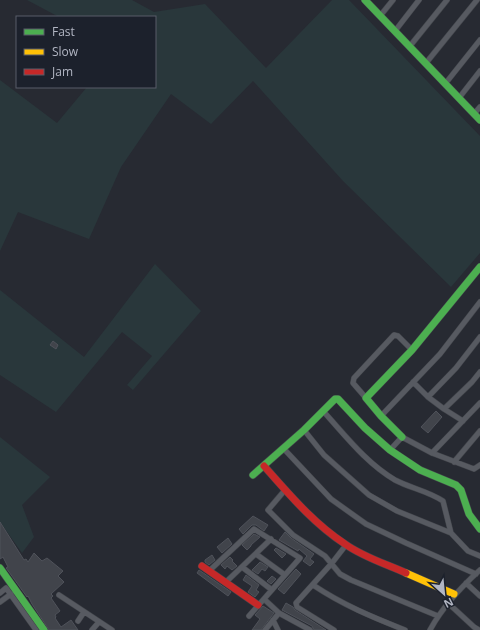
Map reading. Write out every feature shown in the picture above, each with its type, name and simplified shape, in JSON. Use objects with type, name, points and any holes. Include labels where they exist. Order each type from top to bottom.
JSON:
[{"type":"street","points":[[380,16],[393,0]]},
{"type":"street","points":[[395,31],[419,0]]},
{"type":"street","points":[[410,46],[447,0]]},
{"type":"street","points":[[426,62],[476,0]]},
{"type":"street","points":[[366,1],[480,120]]},
{"type":"street","points":[[445,84],[480,40]]},
{"type":"street","points":[[459,98],[480,71]]},
{"type":"street","points":[[474,114],[480,107]]},
{"type":"street","points":[[366,398],[412,350],[480,267]]},
{"type":"street","points":[[381,416],[440,354],[480,302]]},
{"type":"street","points":[[412,350],[398,336],[394,335],[354,378],[353,383],[402,438],[432,453],[474,469],[480,465]]},
{"type":"street","points":[[428,397],[456,368],[480,337]]},
{"type":"street","points":[[444,409],[472,382],[480,372]]},
{"type":"street","points":[[413,382],[428,397],[463,421]]},
{"type":"street","points":[[253,475],[304,430],[336,399],[338,399],[365,428],[390,450],[420,470],[456,485],[461,490],[469,514],[476,526],[480,529]]},
{"type":"street","points":[[432,453],[480,402]]},
{"type":"street","points":[[323,411],[367,459],[395,480],[433,495],[443,501],[451,533]]},
{"type":"street","points":[[304,430],[324,455],[369,495],[397,511],[451,533],[468,551],[480,556]]},
{"type":"street","points":[[454,462],[480,430]]},
{"type":"street","points":[[390,450],[402,438]]},
{"type":"street","points":[[284,448],[331,499],[366,524],[476,574]]},
{"type":"street","points":[[264,466],[304,511],[322,528],[346,545],[371,558],[454,594]]},
{"type":"street","points":[[285,490],[268,508],[268,512],[293,535],[325,556],[340,574],[438,616]]},
{"type":"street","points":[[209,571],[254,529],[300,558],[249,616]]},
{"type":"street","points":[[226,582],[271,539]]},
{"type":"street","points":[[334,630],[297,607],[296,603],[346,545]]},
{"type":"street","points":[[256,554],[285,575]]},
{"type":"street","points":[[202,566],[258,605]]},
{"type":"street","points":[[242,567],[272,590]]},
{"type":"street","points":[[0,568],[44,630]]},
{"type":"street","points":[[430,630],[454,594],[480,570]]},
{"type":"street","points":[[466,583],[480,596]]},
{"type":"street","points":[[313,585],[333,599],[362,613],[405,630]]},
{"type":"street","points":[[0,593],[6,588],[36,630]]},
{"type":"street","points":[[0,602],[11,594]]},
{"type":"street","points":[[59,595],[112,630]]},
{"type":"street","points":[[264,599],[279,613],[307,629]]},
{"type":"street","points":[[448,603],[479,630]]},
{"type":"street","points":[[78,621],[84,612]]},
{"type":"street","points":[[265,630],[279,613]]},
{"type":"street","points":[[273,620],[278,630]]},
{"type":"street","points":[[92,630],[99,622]]},
{"type":"shaded area","points":[[27,0],[132,0],[154,12],[205,4],[266,68],[332,0],[349,0],[480,136],[480,253],[451,287],[343,181],[253,81],[211,124],[171,94],[121,167],[89,239],[18,212],[0,251],[0,80],[57,123],[86,88],[156,88],[156,16],[57,16]]},
{"type":"shaded area","points":[[155,264],[201,311],[133,390],[127,385],[152,356],[122,332],[56,412],[0,375],[0,290],[84,357]]},
{"type":"shaded area","points":[[0,437],[50,477],[22,505],[34,537],[22,553],[0,522]]},
{"type":"building","points":[[53,341],[58,345],[56,349],[50,345]]},
{"type":"building","points":[[436,411],[442,417],[428,433],[421,427]]},
{"type":"building","points":[[253,516],[268,525],[264,531],[256,525],[252,525],[243,534],[239,529]]},
{"type":"building","points":[[0,522],[24,560],[26,559],[28,562],[34,553],[42,561],[47,558],[63,571],[58,576],[64,582],[51,594],[53,596],[51,598],[60,611],[55,615],[55,618],[61,627],[71,620],[78,630],[49,630],[28,596],[27,597],[6,568],[8,567],[3,557],[0,559]]},
{"type":"building","points":[[285,532],[314,554],[310,559],[314,562],[310,566],[303,561],[307,556],[299,549],[298,551],[279,540]]},
{"type":"building","points":[[254,534],[260,537],[247,550],[242,545]]},
{"type":"building","points":[[228,538],[232,544],[222,553],[217,547]]},
{"type":"building","points":[[276,548],[286,554],[282,558],[274,550]]},
{"type":"building","points":[[212,555],[215,560],[209,565],[205,562],[205,560]]},
{"type":"building","points":[[230,557],[237,566],[232,570],[227,566],[225,569],[221,565]]},
{"type":"building","points":[[260,562],[268,567],[265,571],[262,569],[258,574],[252,570]]},
{"type":"building","points":[[296,569],[301,574],[284,594],[278,589]]},
{"type":"building","points":[[199,570],[231,592],[228,596],[197,573]]},
{"type":"building","points":[[246,575],[259,585],[256,590],[259,592],[255,597],[248,592],[252,586],[243,580]]},
{"type":"building","points":[[272,576],[276,579],[271,584],[267,581]]},
{"type":"building","points":[[286,603],[326,630],[314,630],[312,626],[282,610]]},
{"type":"building","points":[[263,606],[274,613],[261,630],[252,630],[260,619],[255,615]]},
{"type":"traffic: fast","points":[[365,0],[480,120]]},
{"type":"traffic: fast","points":[[402,437],[366,398],[412,350],[480,267]]},
{"type":"traffic: fast","points":[[253,475],[304,430],[335,399],[338,399],[365,428],[390,450],[420,470],[456,485],[461,490],[469,514],[480,529]]},
{"type":"traffic: fast","points":[[0,568],[44,630]]},
{"type":"traffic: slow","points":[[406,573],[454,594]]},
{"type":"traffic: jam","points":[[264,466],[302,508],[333,536],[359,553],[406,573]]},
{"type":"traffic: jam","points":[[202,566],[258,605]]}]
